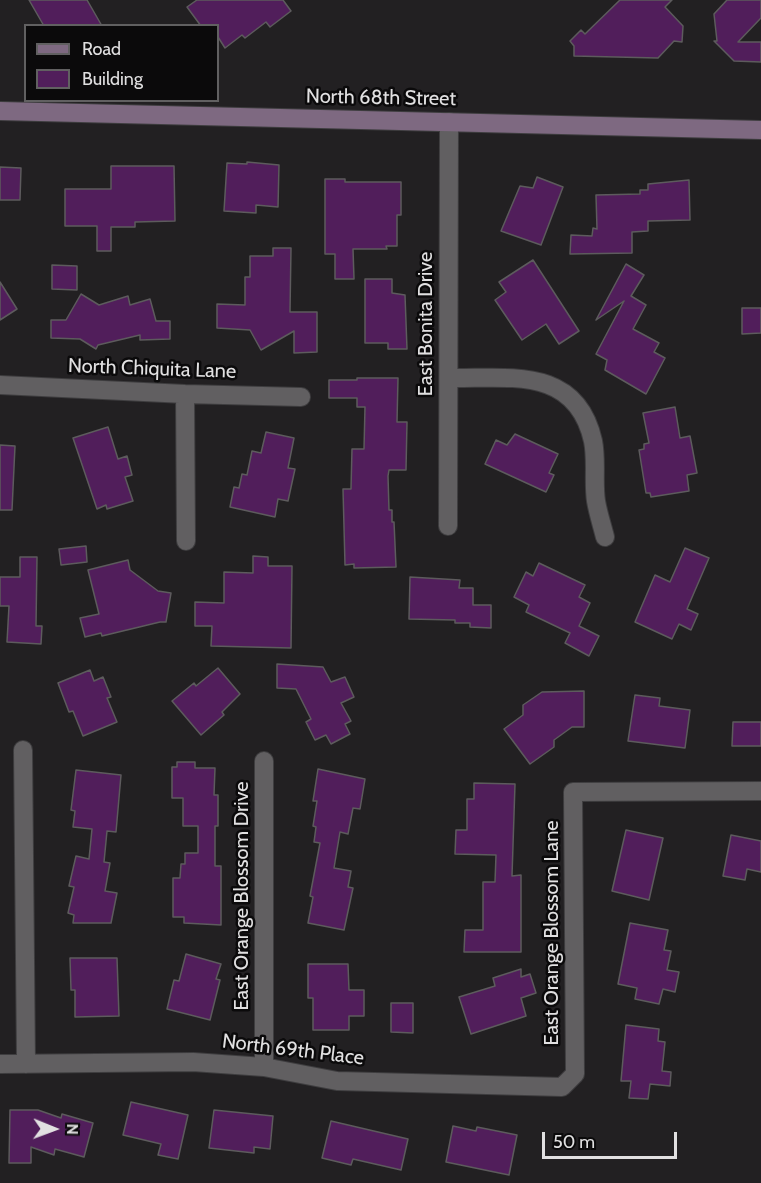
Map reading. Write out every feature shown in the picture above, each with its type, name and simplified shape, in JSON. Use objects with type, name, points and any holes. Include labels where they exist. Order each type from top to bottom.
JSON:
[{"type":"street","name":"North 68th Street","points":[[0,111],[761,130]]},
{"type":"street","name":"East Bonita Drive","points":[[448,526],[449,122]]},
{"type":"street","points":[[449,378],[534,379],[560,389],[579,409],[588,424],[596,469],[596,500],[605,537]]},
{"type":"street","name":"North Chiquita Lane","points":[[0,385],[301,397]]},
{"type":"street","points":[[184,394],[186,541]]},
{"type":"street","points":[[23,750],[26,1064]]},
{"type":"street","name":"East Orange Blossom Drive","points":[[264,761],[264,1067]]},
{"type":"street","name":"East Orange Blossom Lane","points":[[575,1074],[573,792],[761,791]]},
{"type":"street","name":"North 69th Place","points":[[0,1064],[193,1062],[264,1067],[337,1081],[562,1087],[575,1074]]},
{"type":"building","points":[[29,0],[87,0],[101,24],[43,24]]},
{"type":"building","points":[[197,0],[283,0],[291,11],[270,27],[266,22],[245,38],[242,35],[225,48],[219,39],[219,24],[200,24],[187,7]]},
{"type":"building","points":[[620,0],[672,0],[665,7],[683,26],[682,42],[674,41],[658,58],[574,56],[574,46],[570,41],[581,30],[585,34]]},
{"type":"building","points":[[727,0],[761,0],[761,18],[738,42],[761,42],[761,62],[734,61],[714,41],[717,41],[714,14]]},
{"type":"building","points":[[247,162],[279,165],[278,207],[256,205],[256,213],[224,211],[227,163],[247,164]]},
{"type":"building","points":[[111,166],[174,166],[175,221],[135,222],[135,227],[111,227],[111,251],[97,251],[97,226],[65,226],[65,189],[111,189]]},
{"type":"building","points":[[0,167],[21,168],[20,200],[0,200]]},
{"type":"building","points":[[537,177],[563,187],[541,245],[501,231],[520,186],[533,188]]},
{"type":"building","points":[[325,179],[345,179],[345,182],[401,182],[401,215],[397,215],[397,246],[386,246],[387,249],[353,249],[354,279],[335,279],[335,254],[325,254]]},
{"type":"building","points":[[689,180],[690,220],[648,221],[648,231],[632,232],[632,253],[570,254],[571,235],[592,236],[593,228],[597,229],[596,195],[640,194],[640,190],[648,190],[648,184]]},
{"type":"building","points":[[273,248],[291,248],[290,312],[317,312],[317,352],[294,353],[294,331],[261,350],[250,330],[217,328],[217,304],[245,305],[245,277],[250,277],[250,256],[273,256]]},
{"type":"building","points":[[533,260],[579,331],[559,344],[546,324],[522,340],[495,300],[506,292],[499,282]]},
{"type":"building","points":[[626,264],[644,275],[631,296],[646,305],[633,329],[659,343],[654,352],[665,358],[646,394],[605,370],[607,360],[596,354],[624,301],[596,320]]},
{"type":"building","points":[[52,265],[77,266],[77,290],[52,289]]},
{"type":"building","points":[[365,279],[392,279],[392,293],[405,295],[407,349],[388,349],[388,343],[365,343]]},
{"type":"building","points":[[0,282],[17,309],[0,320]]},
{"type":"building","points":[[81,294],[99,305],[128,296],[130,305],[150,299],[156,321],[170,321],[170,339],[140,340],[140,335],[98,345],[96,349],[80,339],[51,338],[51,320],[66,320]]},
{"type":"building","points":[[742,308],[761,308],[761,333],[742,334]]},
{"type":"building","points":[[357,378],[398,378],[397,422],[407,422],[406,470],[389,470],[388,476],[389,510],[392,510],[392,522],[394,522],[396,567],[354,568],[354,564],[345,565],[343,489],[351,489],[352,449],[364,449],[365,407],[357,407],[357,398],[329,398],[329,380],[357,380]]},
{"type":"building","points":[[675,407],[680,438],[690,436],[697,473],[687,475],[689,491],[651,497],[650,493],[646,493],[639,450],[644,449],[644,444],[649,443],[643,413]]},
{"type":"building","points":[[108,427],[118,459],[127,456],[132,475],[125,477],[133,501],[107,509],[106,505],[97,509],[73,438]]},
{"type":"building","points":[[266,432],[294,438],[288,468],[295,469],[288,501],[278,499],[275,517],[230,507],[234,487],[239,488],[242,474],[247,475],[252,451],[261,453]]},
{"type":"building","points":[[515,434],[558,454],[549,473],[554,475],[546,492],[485,464],[496,440],[507,445]]},
{"type":"building","points":[[0,445],[15,446],[12,510],[0,510]]},
{"type":"building","points":[[86,546],[87,562],[61,565],[59,549]]},
{"type":"building","points":[[685,548],[709,558],[687,609],[698,614],[691,630],[679,624],[672,639],[635,622],[655,575],[670,582]]},
{"type":"building","points":[[253,556],[268,557],[268,566],[292,566],[291,648],[211,646],[212,626],[195,626],[195,602],[224,603],[224,572],[253,573]]},
{"type":"building","points":[[20,557],[37,557],[36,626],[42,626],[41,644],[7,642],[9,606],[0,606],[0,577],[20,577]]},
{"type":"building","points":[[128,560],[130,570],[158,591],[171,593],[166,622],[102,636],[101,633],[85,637],[80,618],[99,614],[88,570]]},
{"type":"building","points":[[539,563],[585,585],[579,597],[590,603],[579,626],[599,636],[589,656],[565,643],[570,633],[526,612],[529,605],[514,597],[526,572],[533,576]]},
{"type":"building","points":[[410,577],[460,580],[459,588],[473,588],[473,605],[491,605],[491,628],[470,627],[470,623],[455,623],[455,620],[409,619]]},
{"type":"building","points":[[277,664],[323,667],[331,682],[345,677],[354,697],[341,703],[351,721],[345,724],[350,734],[331,744],[326,735],[315,740],[306,722],[311,719],[296,689],[277,688]]},
{"type":"building","points":[[218,668],[240,694],[222,712],[224,715],[201,735],[172,701],[194,683],[196,686]]},
{"type":"building","points":[[90,670],[94,681],[103,677],[111,697],[107,698],[117,722],[83,736],[73,711],[69,712],[58,683]]},
{"type":"building","points":[[584,691],[584,727],[572,727],[554,740],[554,747],[530,764],[504,729],[523,715],[523,705],[542,692]]},
{"type":"building","points":[[635,695],[660,698],[659,706],[690,710],[685,748],[628,741]]},
{"type":"building","points":[[733,722],[761,722],[761,746],[732,746]]},
{"type":"building","points":[[177,762],[195,762],[195,768],[215,768],[214,795],[218,795],[218,826],[215,826],[215,866],[221,866],[221,925],[184,923],[184,917],[173,917],[173,878],[180,878],[181,864],[185,864],[185,853],[198,853],[198,826],[183,826],[183,798],[172,798],[172,767],[177,767]]},
{"type":"building","points":[[318,769],[365,779],[360,809],[353,808],[348,834],[340,832],[334,868],[351,871],[348,887],[353,888],[344,930],[308,923],[313,897],[310,896],[320,843],[314,842],[316,827],[313,826],[317,801],[313,801]]},
{"type":"building","points":[[76,770],[121,775],[116,832],[107,831],[104,862],[110,863],[105,891],[117,893],[111,923],[73,923],[74,915],[68,913],[74,887],[69,886],[76,856],[89,859],[92,829],[73,827],[75,811],[71,810]]},
{"type":"building","points":[[474,783],[515,784],[512,876],[521,875],[521,952],[464,952],[465,930],[483,930],[483,882],[495,882],[496,855],[455,854],[456,830],[467,830],[467,799],[474,799]]},
{"type":"building","points":[[626,830],[663,838],[649,900],[612,891]]},
{"type":"building","points":[[731,835],[761,841],[761,872],[747,869],[745,880],[723,876]]},
{"type":"building","points":[[630,923],[668,930],[664,950],[671,951],[667,970],[679,972],[675,992],[663,989],[659,1004],[635,999],[637,988],[618,984]]},
{"type":"building","points":[[186,954],[221,964],[216,979],[220,980],[210,1020],[167,1009],[174,980],[179,981]]},
{"type":"building","points":[[70,958],[117,958],[119,1016],[75,1017],[75,990],[71,990]]},
{"type":"building","points":[[308,964],[348,964],[349,990],[364,990],[364,1016],[349,1016],[349,1030],[313,1030],[313,998],[308,998]]},
{"type":"building","points":[[521,969],[521,977],[530,974],[536,993],[521,998],[526,1016],[471,1034],[459,997],[495,986],[493,978]]},
{"type":"building","points":[[391,1003],[413,1003],[413,1033],[391,1032]]},
{"type":"building","points":[[626,1025],[659,1029],[658,1041],[665,1042],[662,1071],[671,1072],[670,1086],[650,1084],[648,1099],[629,1098],[631,1081],[621,1081]]},
{"type":"building","points":[[131,1102],[188,1115],[178,1159],[158,1155],[161,1144],[123,1135]]},
{"type":"building","points":[[10,1110],[38,1110],[61,1118],[62,1114],[93,1123],[84,1157],[55,1149],[54,1155],[31,1147],[31,1163],[9,1163]]},
{"type":"building","points":[[214,1110],[273,1116],[270,1149],[254,1147],[254,1153],[209,1148]]},
{"type":"building","points":[[331,1121],[408,1139],[401,1170],[353,1159],[351,1165],[322,1158]]},
{"type":"building","points":[[453,1126],[476,1131],[477,1127],[517,1135],[509,1175],[446,1162]]}]
